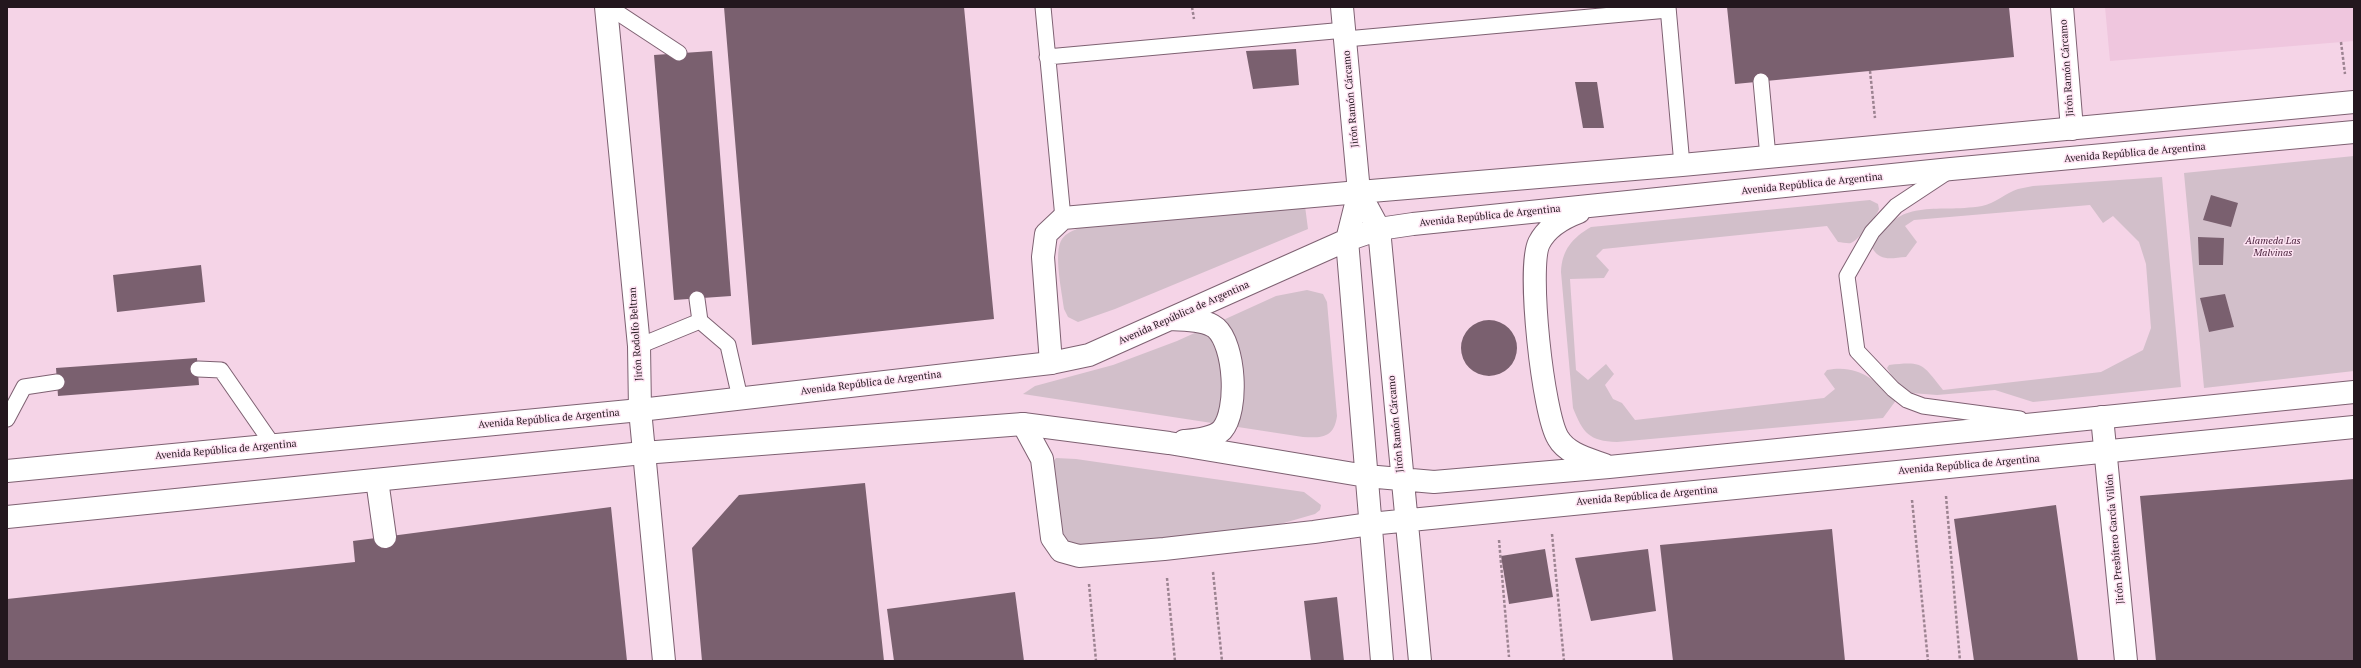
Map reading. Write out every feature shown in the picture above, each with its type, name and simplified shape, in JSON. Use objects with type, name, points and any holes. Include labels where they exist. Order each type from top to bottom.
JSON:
[{"type":"main road","name":"Jirón Rodolfo Beltran","points":[[607,7],[639,346],[640,410],[643,453],[664,661]]},
{"type":"main road","name":"Jirón Ramón Cárcamo","points":[[1342,7],[1359,192],[1347,240],[1382,661]]},
{"type":"main road","name":"Jirón Ramón Cárcamo","points":[[2062,7],[2072,129]]},
{"type":"main road","points":[[1051,362],[1043,257],[1046,234],[1063,218],[1682,165],[2354,102]]},
{"type":"main road","name":"Avenida República de Argentina","points":[[7,471],[640,410],[1051,362],[1089,355],[1347,240],[1379,229],[1437,220],[1591,206],[1951,169],[2354,132]]},
{"type":"main road","name":"Jirón Ramón Cárcamo","points":[[1359,192],[1379,229],[1401,480],[1420,661]]},
{"type":"main road","points":[[1591,206],[1553,226],[1539,243],[1534,260],[1534,280],[1544,389],[1550,423],[1558,440],[1571,451],[1609,466]]},
{"type":"main road","points":[[1169,443],[1205,439],[1221,430],[1228,417],[1232,399],[1230,353],[1225,339],[1215,327],[1199,321],[1170,319]]},
{"type":"main road","points":[[7,517],[643,453],[1023,424],[1169,443],[1366,476],[1434,482],[2354,392]]},
{"type":"main road","name":"Jirón Presbítero García Villón","points":[[2102,417],[2107,451],[2126,661]]},
{"type":"main road","name":"Avenida República de Argentina","points":[[1023,424],[1042,459],[1052,538],[1061,551],[1079,556],[1164,549],[1314,532],[1406,518],[1496,511],[2354,427]]},
{"type":"main road","points":[[377,480],[385,537]]},
{"type":"lane","points":[[607,7],[679,53]]},
{"type":"lane","points":[[1043,7],[1063,218]]},
{"type":"lane","points":[[1047,57],[1345,35],[1668,8],[1682,165]]},
{"type":"lane","points":[[1761,81],[1768,157]]},
{"type":"lane","points":[[1951,169],[1893,209],[1872,232],[1847,276],[1857,351],[1893,389],[1907,400],[1923,406],[2050,422]]},
{"type":"lane","points":[[697,299],[700,321],[728,345],[740,398]]},
{"type":"lane","points":[[639,346],[700,321]]},
{"type":"lane","points":[[198,369],[221,370],[272,445]]},
{"type":"lane","points":[[7,419],[13,389],[57,382]]},
{"type":"path","points":[[1870,71],[1874,118]]},
{"type":"path","points":[[1944,467],[1960,661]]},
{"type":"path","points":[[1909,470],[1928,661]]},
{"type":"path","points":[[1549,505],[1564,661]]},
{"type":"path","points":[[1496,511],[1509,657]]},
{"type":"path","points":[[1210,544],[1222,661]]},
{"type":"path","points":[[1164,549],[1175,661]]},
{"type":"path","points":[[1086,555],[1096,661]]},
{"type":"shaded area","points":[[2105,7],[2354,7],[2354,41],[2110,61]]},
{"type":"green space","name":"Alameda Las Malvinas","points":[[2354,156],[2354,371],[2204,388],[2184,173]]},
{"type":"green space","points":[[2162,177],[2181,387],[2033,402],[1995,390],[1937,395],[1911,393],[1898,387],[1887,368],[1889,365],[1916,364],[1921,366],[1931,375],[1943,390],[2101,372],[2143,350],[2151,328],[2146,264],[2139,242],[2113,216],[2103,223],[2090,205],[1914,220],[1905,226],[1917,242],[1906,257],[1887,258],[1879,255],[1872,248],[1883,231],[1894,220],[1919,210],[1982,206],[2018,189],[2033,186]]},
{"type":"green space","points":[[1870,200],[1878,204],[1878,212],[1862,233],[1851,243],[1838,242],[1827,226],[1603,249],[1596,256],[1609,270],[1604,278],[1570,279],[1576,370],[1588,380],[1606,364],[1614,374],[1605,385],[1613,399],[1622,403],[1635,420],[1824,398],[1835,389],[1824,374],[1827,370],[1838,369],[1848,369],[1865,375],[1897,399],[1883,418],[1617,442],[1600,440],[1588,434],[1580,424],[1573,408],[1561,272],[1563,257],[1573,240],[1591,227]]},
{"type":"green space","points":[[1305,206],[1308,229],[1115,309],[1078,322],[1068,317],[1064,309],[1058,262],[1059,245],[1066,235],[1080,228]]},
{"type":"green space","points":[[1307,290],[1323,294],[1327,302],[1337,416],[1333,429],[1330,433],[1321,437],[1303,437],[1023,394],[1035,386],[1113,365],[1177,341],[1276,296]]},
{"type":"green space","points":[[1056,458],[1076,459],[1304,492],[1321,505],[1320,510],[1315,514],[1263,529],[1100,548],[1064,544],[1052,463]]},
{"type":"building","points":[[724,7],[964,7],[994,319],[752,345]]},
{"type":"building","points":[[1727,7],[2009,7],[2014,57],[1735,84]]},
{"type":"building","points":[[1296,49],[1299,85],[1253,89],[1246,51]]},
{"type":"building","points":[[712,51],[731,296],[674,300],[654,55]]},
{"type":"building","points":[[1575,82],[1597,82],[1604,128],[1583,128]]},
{"type":"building","points":[[2211,195],[2238,203],[2231,227],[2203,220]]},
{"type":"building","points":[[2198,237],[2224,238],[2223,265],[2199,265]]},
{"type":"building","points":[[201,265],[205,302],[117,312],[113,275]]},
{"type":"building","points":[[2225,294],[2234,327],[2209,332],[2200,298]]},
{"type":"building","points":[[1489,320],[1500,322],[1509,328],[1515,337],[1517,348],[1515,359],[1509,368],[1500,374],[1489,376],[1478,374],[1469,368],[1463,359],[1461,348],[1463,337],[1469,328],[1478,322]]},
{"type":"building","points":[[197,358],[199,385],[58,396],[56,368]]},
{"type":"building","points":[[2354,479],[2354,661],[2156,661],[2140,496]]},
{"type":"building","points":[[865,483],[884,661],[702,661],[692,548],[739,495]]},
{"type":"building","points":[[2056,505],[2078,661],[1974,661],[1954,519]]},
{"type":"building","points":[[611,507],[627,661],[7,661],[7,599],[355,562],[353,541]]},
{"type":"building","points":[[1832,529],[1845,661],[1673,661],[1660,545]]},
{"type":"building","points":[[1545,549],[1553,597],[1509,604],[1501,556]]},
{"type":"building","points":[[1648,549],[1656,611],[1591,621],[1575,558]]},
{"type":"building","points":[[1015,592],[1024,661],[894,661],[887,609]]},
{"type":"building","points":[[1337,597],[1344,661],[1311,661],[1304,601]]}]
